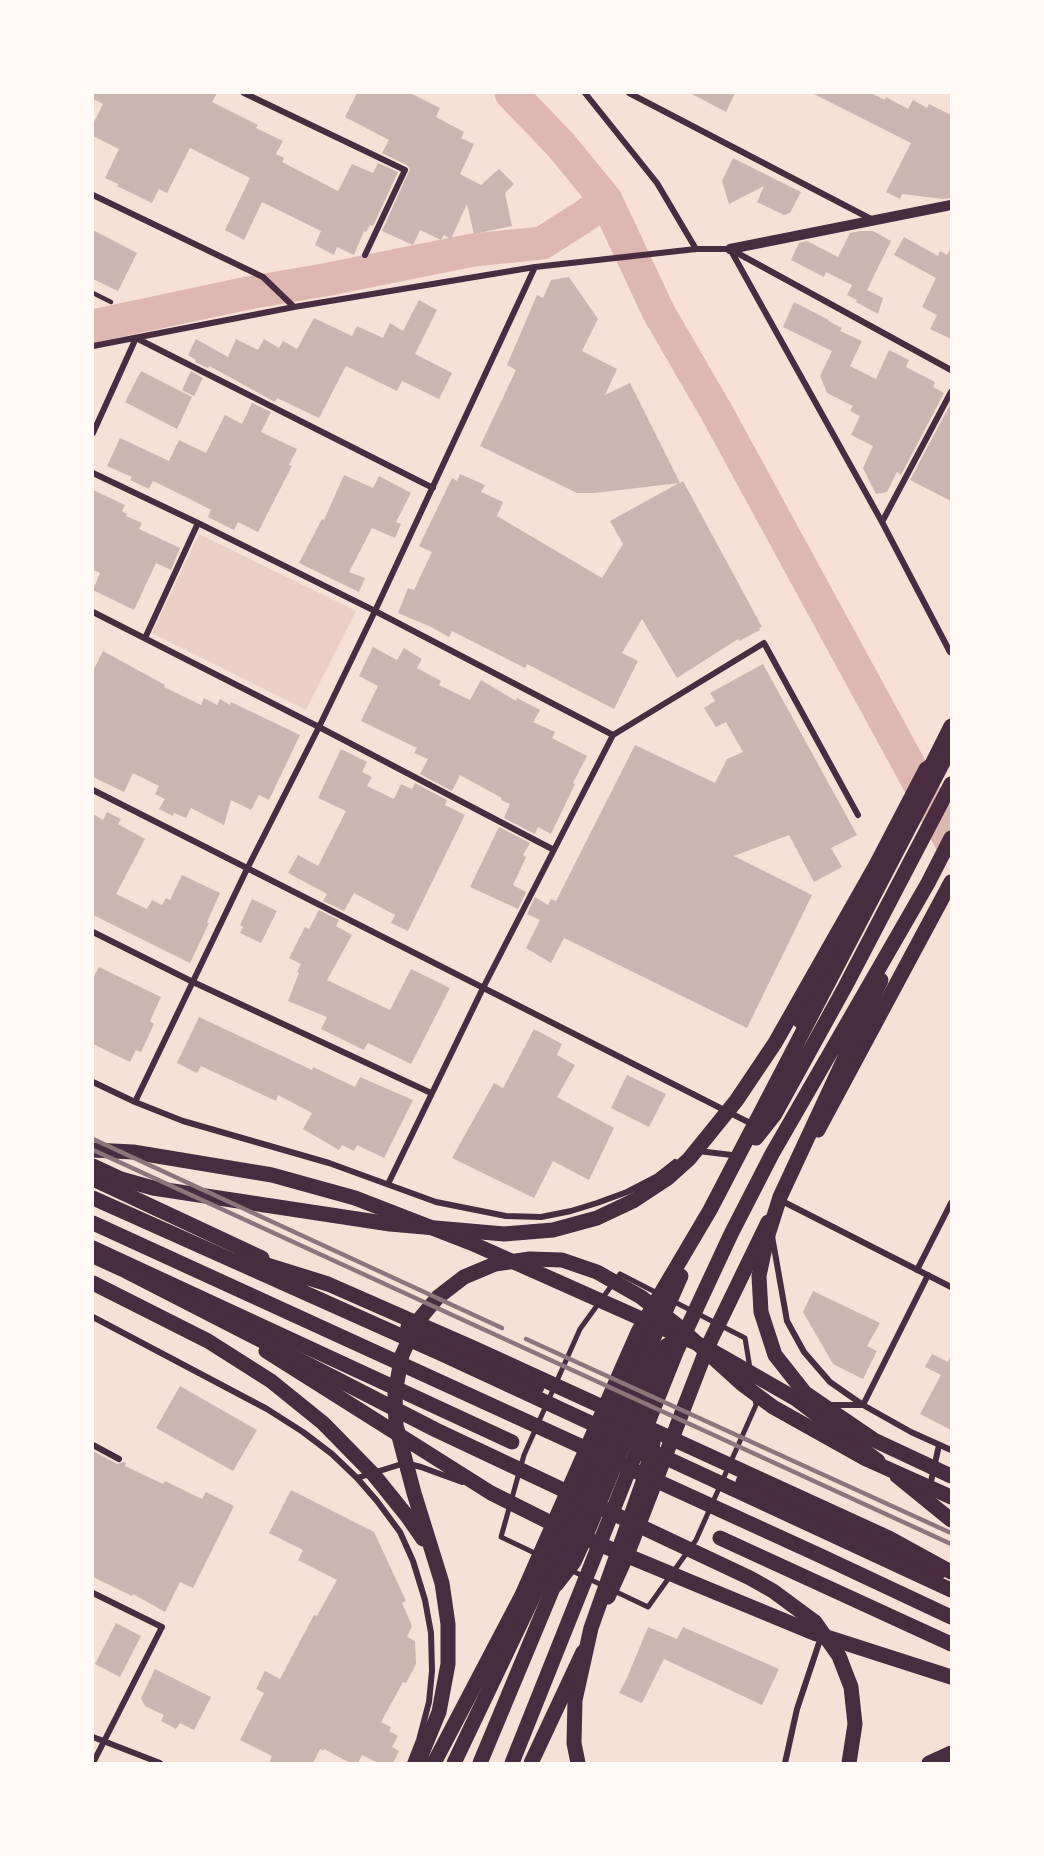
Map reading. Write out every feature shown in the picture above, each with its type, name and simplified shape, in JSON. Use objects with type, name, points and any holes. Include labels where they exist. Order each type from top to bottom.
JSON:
[{"type":"highway","points":[[480,1763],[564,1563],[651,1344],[732,1155],[951,726]]},
{"type":"highway","points":[[93,1166],[121,1179],[153,1188],[390,1224],[504,1234],[553,1230],[597,1218],[633,1202],[668,1178],[689,1159],[736,1101],[775,1043],[876,865],[926,769],[949,752]]},
{"type":"highway","points":[[454,1763],[565,1530],[651,1322],[710,1204],[949,752]]},
{"type":"highway","points":[[434,1763],[522,1595],[638,1332],[710,1204],[775,1113],[845,987],[951,784]]},
{"type":"highway","points":[[951,838],[780,1197],[767,1238],[759,1276],[761,1312],[775,1355],[805,1393],[874,1440],[951,1476]]},
{"type":"highway","points":[[531,1763],[627,1555],[707,1348],[769,1221],[951,882]]},
{"type":"highway","points":[[512,1763],[682,1345],[731,1234],[772,1154],[928,883]]},
{"type":"highway","points":[[93,1150],[133,1152],[272,1175],[355,1198],[471,1244],[651,1322],[682,1345]]},
{"type":"highway","points":[[93,1179],[537,1387]]},
{"type":"highway","points":[[93,1198],[444,1355],[951,1590]]},
{"type":"highway","points":[[93,1223],[951,1617]]},
{"type":"highway","points":[[178,1237],[328,1284],[476,1349],[889,1538],[951,1572]]},
{"type":"highway","points":[[93,1248],[512,1442]]},
{"type":"highway","points":[[93,1256],[279,1357],[490,1493],[565,1530],[821,1635],[951,1677]]},
{"type":"highway","points":[[93,1256],[436,1431],[750,1578],[773,1591],[815,1622],[839,1656],[851,1687],[855,1724],[849,1763]]},
{"type":"highway","points":[[418,1763],[439,1712],[448,1664],[448,1624],[442,1583],[396,1425],[395,1393],[402,1354],[417,1322],[438,1297],[464,1277],[495,1264],[530,1259],[562,1260],[597,1272],[641,1297],[678,1326],[742,1384],[773,1407],[866,1459],[951,1497]]},
{"type":"highway","points":[[93,1282],[208,1341],[271,1381],[323,1423],[374,1475],[407,1516],[433,1554]]},
{"type":"highway","points":[[521,1622],[563,1578],[574,1562],[661,1353],[666,1346],[676,1341],[682,1345],[707,1348],[770,1382],[845,1434],[951,1520]]},
{"type":"highway","points":[[578,1763],[574,1743],[575,1700],[591,1628],[645,1476],[682,1345]]},
{"type":"highway","points":[[743,1482],[951,1578]]},
{"type":"highway","points":[[720,1538],[951,1644]]},
{"type":"highway","points":[[929,1763],[951,1753]]},
{"type":"street","points":[[244,93],[405,170],[365,255]]},
{"type":"street","points":[[585,93],[657,183],[696,249]]},
{"type":"street","points":[[629,93],[874,220]]},
{"type":"street","points":[[93,195],[263,277],[294,307]]},
{"type":"street","points":[[93,346],[294,307],[535,267],[696,249],[730,249],[951,205]]},
{"type":"street","points":[[730,249],[951,370]]},
{"type":"street","points":[[730,249],[882,522],[950,652]]},
{"type":"street","points":[[135,1102],[246,869],[375,611],[535,267]]},
{"type":"street","points":[[136,338],[433,488]]},
{"type":"street","points":[[93,433],[136,338]]},
{"type":"street","points":[[882,522],[951,392]]},
{"type":"street","points":[[93,473],[375,611],[614,735]]},
{"type":"street","points":[[146,638],[198,523]]},
{"type":"street","points":[[93,612],[554,850]]},
{"type":"street","points":[[388,1184],[483,988],[614,735],[764,643],[858,815]]},
{"type":"street","points":[[93,790],[748,1122]]},
{"type":"street","points":[[93,932],[193,982],[431,1093]]},
{"type":"street","points":[[93,1082],[183,1121],[329,1163],[436,1202],[506,1216],[541,1216],[571,1211],[627,1192],[656,1177],[692,1152],[703,1151],[732,1155]]},
{"type":"street","points":[[780,1200],[951,1287]]},
{"type":"street","points":[[916,1270],[951,1203]]},
{"type":"street","points":[[769,1221],[787,1321],[804,1352],[830,1382],[863,1405],[911,1432],[951,1450]]},
{"type":"street","points":[[620,1274],[745,1338],[756,1405],[696,1540],[648,1607],[501,1537],[524,1455],[575,1340],[580,1329],[620,1274]]},
{"type":"street","points":[[863,1405],[928,1275]]},
{"type":"street","points":[[93,1317],[267,1409],[310,1438],[332,1454],[357,1478],[400,1532],[413,1561],[431,1633],[432,1671],[429,1702],[410,1763]]},
{"type":"street","points":[[805,1405],[863,1405]]},
{"type":"street","points":[[93,1445],[119,1459]]},
{"type":"street","points":[[927,1500],[939,1445]]},
{"type":"street","points":[[357,1478],[405,1463],[490,1493]]},
{"type":"street","points":[[93,1593],[162,1627],[93,1763]]},
{"type":"street","points":[[785,1763],[797,1709],[821,1635]]},
{"type":"street","points":[[93,1737],[160,1763]]},
{"type":"lane","points":[[93,293],[111,302]]},
{"type":"shaded area","points":[[199,534],[356,611],[306,710],[152,633]]},
{"type":"building","points":[[93,93],[217,93],[212,102],[258,125],[256,128],[283,141],[276,154],[284,158],[282,162],[338,191],[352,164],[373,173],[378,163],[398,172],[373,226],[370,225],[366,232],[364,231],[354,255],[337,247],[334,255],[315,245],[321,231],[262,202],[244,240],[225,230],[250,178],[190,148],[167,193],[159,189],[152,203],[105,178],[119,149],[93,136],[93,124],[103,104],[93,99]]},
{"type":"building","points":[[357,93],[410,93],[440,108],[436,117],[464,132],[461,138],[474,144],[460,174],[481,185],[499,169],[514,184],[505,193],[512,226],[474,234],[467,204],[451,239],[444,235],[441,240],[420,230],[413,245],[382,231],[410,169],[407,165],[382,153],[389,140],[345,117]]},
{"type":"building","points":[[690,93],[735,93],[726,112]]},
{"type":"building","points":[[812,93],[871,93],[885,100],[886,97],[908,109],[913,100],[927,108],[929,104],[951,115],[951,198],[902,194],[900,199],[886,192],[911,143]]},
{"type":"building","points":[[733,158],[801,192],[790,213],[784,215],[757,202],[764,186],[729,204],[722,181]]},
{"type":"building","points":[[93,230],[137,253],[118,291],[93,279]]},
{"type":"building","points":[[873,231],[891,241],[867,290],[883,298],[878,314],[847,295],[852,285],[826,272],[824,277],[791,260],[799,243],[807,241],[838,257],[850,233]]},
{"type":"building","points":[[904,237],[938,256],[940,251],[947,255],[951,248],[951,339],[930,329],[937,315],[922,307],[936,278],[894,255]]},
{"type":"building","points":[[569,277],[598,319],[582,351],[617,369],[605,395],[630,383],[680,483],[683,481],[762,627],[739,641],[738,639],[677,678],[642,619],[622,653],[638,661],[614,709],[527,664],[525,668],[452,631],[449,637],[398,613],[408,588],[414,590],[432,552],[419,546],[452,478],[457,481],[460,474],[485,485],[481,492],[503,502],[497,516],[602,578],[623,544],[610,521],[679,483],[577,493],[480,446],[516,370],[507,365],[537,295],[543,298],[551,280]]},
{"type":"building","points":[[419,300],[437,310],[415,354],[452,373],[439,399],[402,381],[397,391],[346,366],[319,418],[277,398],[275,402],[209,366],[208,368],[195,362],[196,360],[188,355],[196,339],[228,357],[236,339],[258,350],[264,339],[279,348],[283,341],[297,349],[314,318],[352,336],[357,326],[383,338],[390,323],[403,331]]},
{"type":"building","points":[[794,302],[842,328],[840,331],[862,341],[850,366],[876,379],[889,350],[909,360],[906,367],[935,382],[933,387],[944,393],[901,475],[897,472],[887,492],[876,494],[863,468],[873,446],[851,435],[860,416],[850,411],[853,406],[827,393],[820,376],[832,351],[783,327]]},
{"type":"building","points":[[141,371],[192,397],[177,429],[125,402]]},
{"type":"building","points":[[191,371],[203,378],[194,396],[182,390]]},
{"type":"building","points":[[252,403],[271,412],[261,432],[297,449],[289,465],[292,466],[258,532],[238,522],[234,530],[208,517],[211,510],[188,498],[153,481],[149,489],[130,480],[132,477],[107,466],[120,438],[169,461],[179,440],[206,453],[225,415],[242,424]]},
{"type":"building","points":[[951,403],[951,501],[910,480]]},
{"type":"building","points":[[344,475],[373,488],[379,476],[411,493],[396,522],[401,524],[395,538],[372,528],[349,572],[365,578],[359,592],[299,563],[322,519],[324,520]]},
{"type":"building","points":[[93,490],[125,505],[122,511],[127,514],[126,516],[142,523],[139,529],[180,548],[171,570],[156,563],[134,610],[93,590],[100,573],[93,570]]},
{"type":"building","points":[[373,647],[397,660],[404,648],[422,659],[417,668],[441,681],[439,685],[470,700],[481,680],[516,701],[517,698],[540,710],[533,722],[555,732],[552,738],[587,756],[551,834],[538,827],[535,834],[504,818],[510,804],[460,775],[452,791],[420,774],[428,759],[414,753],[417,748],[361,721],[378,686],[359,676]]},
{"type":"building","points":[[103,651],[165,685],[164,687],[201,705],[204,698],[217,705],[220,699],[230,705],[231,702],[300,735],[269,800],[259,795],[251,810],[231,800],[224,825],[191,808],[186,818],[174,813],[173,816],[159,809],[165,799],[155,794],[159,786],[133,773],[124,792],[93,777],[93,671]]},
{"type":"building","points":[[763,664],[857,835],[831,848],[842,867],[814,882],[789,835],[734,856],[812,895],[747,1028],[564,938],[551,963],[526,948],[540,920],[527,914],[535,897],[548,905],[551,899],[556,901],[635,745],[715,783],[727,759],[743,752],[726,722],[716,727],[704,708],[715,701],[710,693]]},
{"type":"building","points":[[341,749],[367,762],[362,772],[372,777],[367,786],[394,799],[401,784],[412,789],[415,783],[447,800],[445,805],[465,815],[408,931],[391,923],[395,915],[354,893],[344,911],[323,901],[327,894],[288,873],[298,855],[318,866],[346,811],[318,798]]},
{"type":"building","points":[[107,812],[121,819],[118,824],[145,839],[116,894],[147,909],[152,900],[162,905],[166,898],[170,900],[182,875],[220,893],[190,963],[93,915],[93,814],[103,820]]},
{"type":"building","points":[[499,827],[530,843],[523,855],[526,857],[513,885],[526,892],[518,909],[470,887]]},
{"type":"building","points":[[252,899],[277,911],[261,943],[240,933],[243,927],[240,925]]},
{"type":"building","points":[[319,910],[339,920],[336,926],[352,935],[327,980],[390,1010],[411,969],[450,988],[411,1064],[368,1043],[364,1050],[321,1029],[327,1017],[288,1001],[301,964],[289,958],[305,927],[309,929]]},
{"type":"building","points":[[99,967],[161,997],[150,1021],[154,1024],[141,1052],[136,1050],[130,1062],[93,1044],[93,978]]},
{"type":"building","points":[[199,1017],[312,1070],[313,1067],[355,1087],[360,1077],[413,1100],[384,1158],[357,1145],[354,1151],[342,1145],[339,1150],[303,1129],[312,1113],[278,1095],[276,1101],[201,1066],[197,1073],[177,1063]]},
{"type":"building","points":[[534,1029],[562,1044],[557,1055],[575,1065],[557,1097],[614,1128],[589,1180],[553,1161],[534,1198],[452,1158],[494,1083],[503,1088]]},
{"type":"building","points":[[627,1075],[666,1094],[649,1127],[611,1108]]},
{"type":"building","points":[[813,1291],[880,1323],[867,1346],[877,1351],[863,1379],[833,1364],[803,1312]]},
{"type":"building","points":[[932,1354],[948,1362],[951,1356],[951,1430],[920,1414],[941,1375],[925,1367]]},
{"type":"building","points":[[180,1386],[257,1430],[233,1471],[156,1428]]},
{"type":"building","points":[[93,1451],[117,1464],[126,1463],[125,1466],[163,1484],[165,1481],[202,1499],[206,1492],[234,1506],[193,1588],[180,1582],[165,1612],[133,1594],[132,1596],[93,1577]]},
{"type":"building","points":[[291,1490],[374,1532],[406,1601],[402,1603],[412,1626],[407,1637],[415,1641],[416,1664],[406,1683],[403,1682],[381,1722],[391,1727],[389,1731],[398,1736],[392,1747],[399,1751],[393,1763],[378,1763],[362,1755],[358,1763],[350,1763],[320,1749],[313,1763],[269,1763],[272,1756],[240,1740],[264,1693],[256,1689],[265,1671],[280,1679],[314,1615],[317,1616],[337,1580],[298,1560],[303,1550],[269,1533]]},
{"type":"building","points":[[116,1623],[141,1636],[120,1677],[95,1664]]},
{"type":"building","points":[[648,1627],[677,1639],[683,1627],[779,1669],[762,1705],[664,1659],[642,1703],[619,1693]]},
{"type":"building","points":[[155,1669],[211,1697],[194,1730],[180,1723],[176,1729],[161,1721],[164,1715],[145,1706],[141,1698]]},
{"type":"waterway","points":[[511,93],[560,144],[606,200],[659,313],[716,411],[951,842]]},
{"type":"waterway","points":[[93,326],[248,293],[473,250],[542,243],[606,200]]},
{"type":"railway","points":[[93,1139],[502,1328]]},
{"type":"railway","points":[[93,1150],[951,1544]]},
{"type":"railway","points":[[526,1339],[951,1533]]}]
